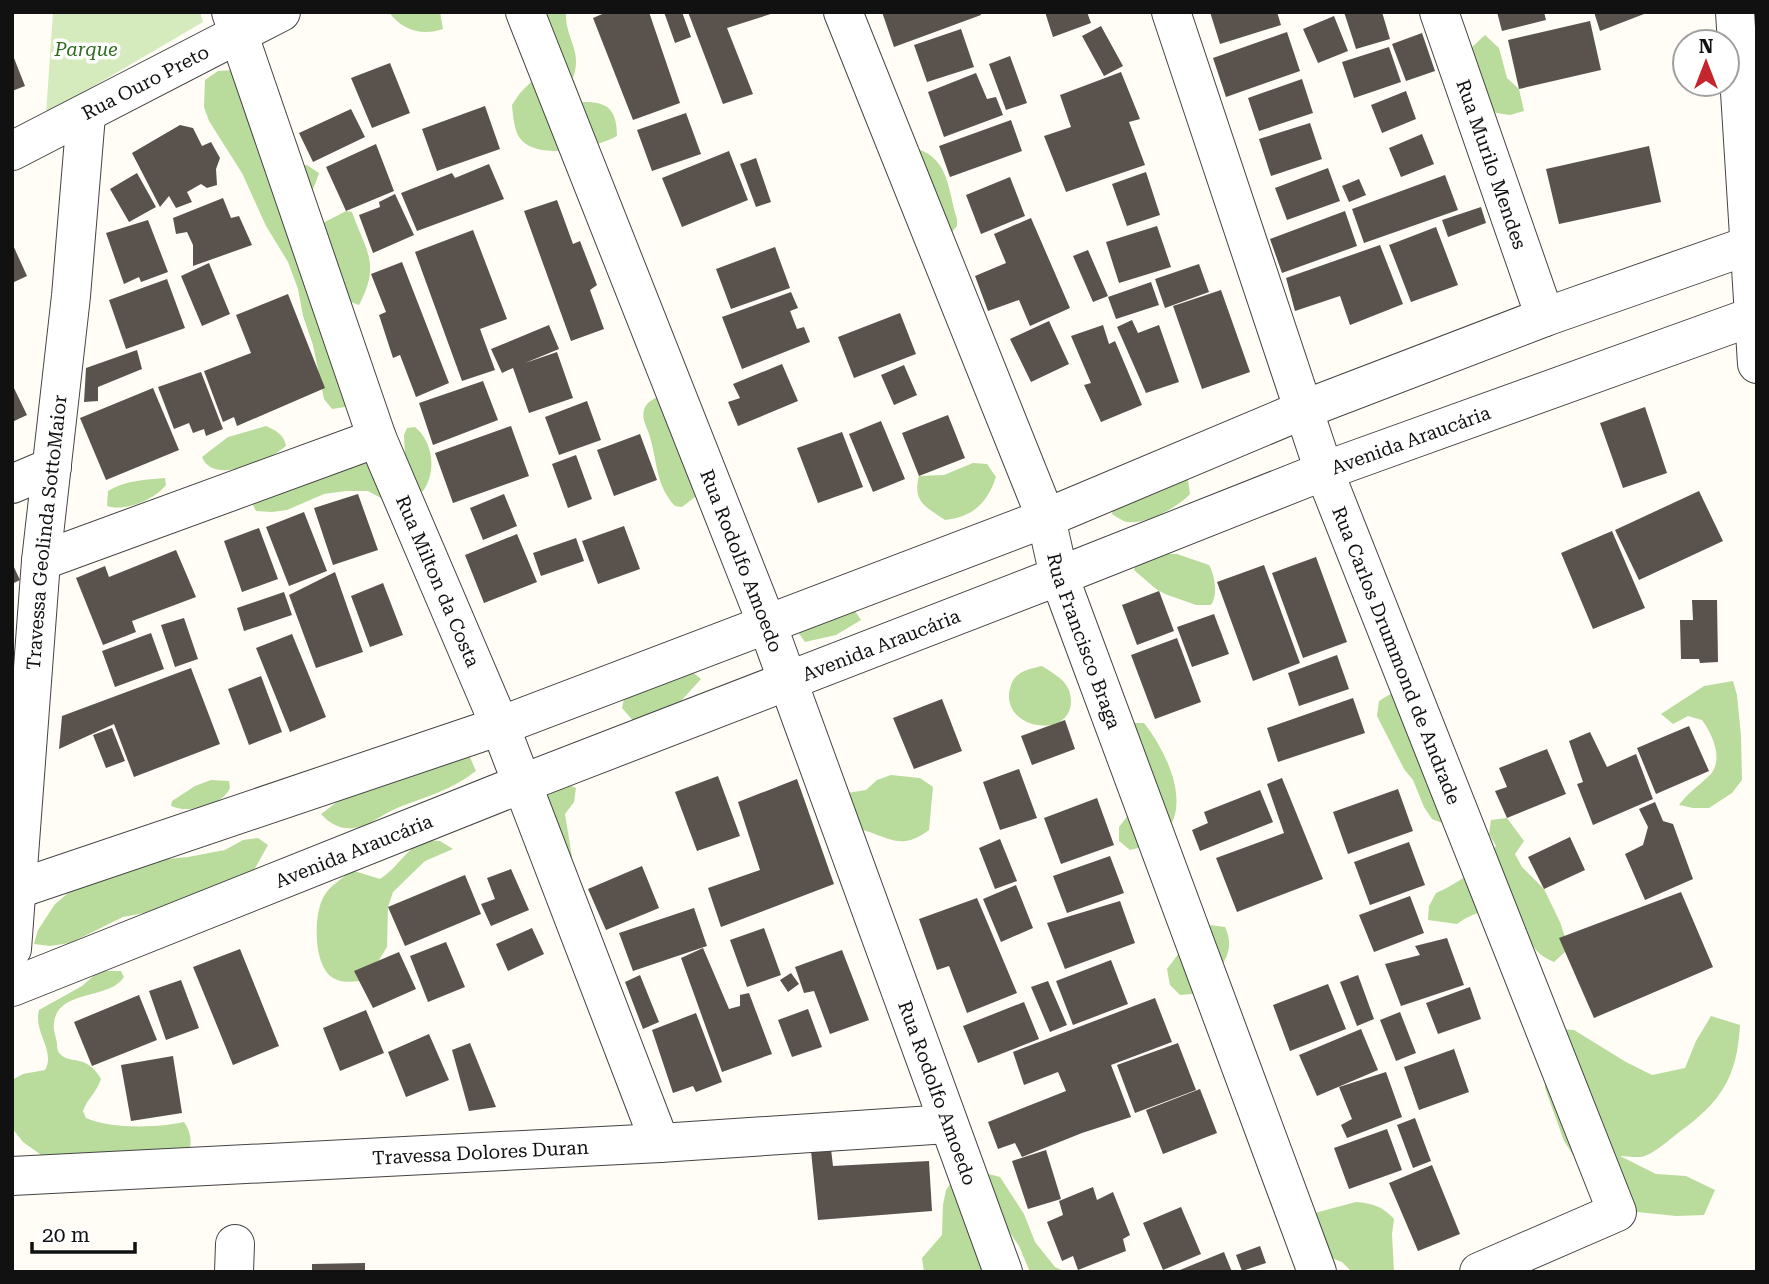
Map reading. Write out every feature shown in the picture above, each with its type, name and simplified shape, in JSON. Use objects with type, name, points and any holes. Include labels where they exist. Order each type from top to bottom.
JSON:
[{"type":"street","name":"Rua Ouro Preto","points":[[12,151],[86,115],[235,23],[281,12]]},
{"type":"street","name":"Rua Rodolfo Amoedo","points":[[525,12],[767,624],[1003,1272]]},
{"type":"street","name":"Rua Francisco Braga","points":[[842,12],[1046,518],[1059,576],[1317,1272]]},
{"type":"street","name":"Rua Carlos Drummond de Andrade","points":[[1171,12],[1324,471],[1617,1212],[1479,1272]]},
{"type":"street","name":"Rua Murilo Mendes","points":[[1439,12],[1545,317]]},
{"type":"street","points":[[1735,12],[1754,248],[1757,364]]},
{"type":"street","name":"Rua Milton da Costa","points":[[235,23],[377,438],[500,726],[660,1143]]},
{"type":"street","name":"Travessa Geolinda SottoMaior","points":[[12,949],[41,561],[71,296],[86,115]]},
{"type":"street","points":[[15,890],[500,726],[1046,518],[1304,409],[1545,317],[1754,248]]},
{"type":"street","name":"Avenida Araucária","points":[[12,987],[787,679],[1059,576],[1324,471],[1755,315]]},
{"type":"street","points":[[41,561],[377,438]]},
{"type":"street","points":[[12,484],[52,467]]},
{"type":"street","name":"Travessa Dolores Duran","points":[[12,1176],[660,1143],[948,1124]]},
{"type":"green space","name":"Parque","points":[[53,12],[200,12],[203,22],[46,114]]},
{"type":"green space","points":[[389,12],[440,12],[443,29],[428,32],[413,30],[400,24]]},
{"type":"green space","points":[[542,12],[566,12],[576,59],[573,78],[582,102],[598,103],[609,109],[615,120],[617,136],[595,145],[552,151],[527,145],[519,137],[512,105],[542,71]]},
{"type":"green space","points":[[1485,35],[1499,48],[1507,78],[1519,89],[1524,111],[1510,115],[1496,113],[1484,97],[1468,51]]},
{"type":"green space","points":[[234,70],[291,165],[307,165],[319,173],[306,198],[321,224],[346,211],[352,212],[366,248],[370,268],[366,291],[359,305],[345,300],[348,392],[345,407],[332,409],[324,399],[313,345],[288,262],[266,226],[242,173],[209,121],[204,107],[205,80],[218,71]]},
{"type":"green space","points":[[918,149],[936,161],[946,178],[957,219],[957,226],[948,237]]},
{"type":"green space","points":[[660,395],[704,490],[682,507],[675,506],[664,490],[644,420],[645,407]]},
{"type":"green space","points":[[266,426],[281,436],[286,446],[268,458],[229,470],[208,465],[202,457],[228,437]]},
{"type":"green space","points":[[415,427],[426,441],[431,457],[430,475],[423,491],[388,502],[368,491],[346,491],[324,494],[287,510],[256,511],[253,505],[268,487],[287,472],[405,456],[404,435],[407,428]]},
{"type":"green space","points":[[973,463],[987,464],[996,477],[988,495],[977,508],[963,516],[945,520],[922,503],[917,492],[919,476],[944,475]]},
{"type":"green space","points":[[1170,469],[1188,480],[1190,494],[1185,499],[1161,514],[1143,521],[1127,522],[1112,514],[1115,500]]},
{"type":"green space","points":[[165,478],[166,485],[147,500],[130,506],[107,506],[108,491],[115,487],[136,481]]},
{"type":"green space","points":[[1149,554],[1177,554],[1209,565],[1215,585],[1211,605],[1196,605],[1156,589],[1134,570],[1135,563]]},
{"type":"green space","points":[[853,608],[861,620],[836,635],[805,642],[795,628]]},
{"type":"green space","points":[[1042,666],[1066,684],[1071,702],[1068,714],[1059,722],[1035,725],[1014,712],[1009,700],[1013,680],[1024,671]]},
{"type":"green space","points":[[689,669],[701,679],[680,702],[636,724],[622,708],[625,694]]},
{"type":"green space","points":[[1733,681],[1741,736],[1742,780],[1732,793],[1709,808],[1679,805],[1713,771],[1716,748],[1702,720],[1688,716],[1673,724],[1661,714],[1704,686]]},
{"type":"green space","points":[[1392,693],[1445,824],[1432,819],[1424,807],[1413,780],[1404,769],[1377,716],[1379,701]]},
{"type":"green space","points":[[1129,723],[1144,723],[1156,740],[1166,758],[1176,797],[1175,814],[1167,830],[1153,842],[1130,850],[1119,841],[1119,827],[1129,814]]},
{"type":"green space","points":[[469,755],[476,771],[467,778],[392,810],[364,826],[342,828],[321,814],[345,796]]},
{"type":"green space","points":[[891,775],[920,778],[933,787],[929,830],[907,841],[898,841],[848,828],[835,795],[866,790],[877,780]]},
{"type":"green space","points":[[211,780],[229,781],[230,788],[220,800],[195,809],[171,806],[172,801],[195,786]]},
{"type":"green space","points":[[562,782],[576,788],[574,802],[565,814],[572,857],[561,865],[537,793]]},
{"type":"green space","points":[[1507,818],[1524,841],[1515,854],[1522,867],[1544,889],[1565,937],[1565,952],[1554,962],[1532,944],[1524,922],[1513,907],[1483,911],[1457,924],[1428,920],[1429,906],[1436,893],[1469,874],[1496,846],[1489,834],[1491,820]]},
{"type":"green space","points":[[258,838],[268,845],[254,870],[171,908],[123,917],[70,943],[50,946],[34,944],[38,930],[55,904],[79,884],[158,860],[225,850],[243,840]]},
{"type":"green space","points":[[426,840],[440,841],[453,849],[425,861],[393,892],[388,907],[387,947],[360,981],[333,978],[322,963],[317,939],[320,904],[327,892],[351,870],[380,879],[413,848]]},
{"type":"green space","points":[[1210,925],[1225,927],[1228,953],[1206,993],[1180,995],[1170,985],[1167,969],[1185,945]]},
{"type":"green space","points":[[99,971],[121,971],[124,977],[108,989],[64,1005],[57,1012],[54,1025],[60,1054],[90,1066],[101,1079],[83,1111],[86,1118],[108,1124],[134,1126],[184,1122],[190,1137],[189,1153],[44,1157],[23,1142],[12,1128],[12,1080],[23,1074],[45,1070],[48,1063],[39,1026],[39,1010],[82,986]]},
{"type":"green space","points":[[1711,1016],[1740,1025],[1735,1060],[1724,1087],[1693,1122],[1655,1150],[1641,1157],[1620,1156],[1656,1174],[1686,1176],[1715,1190],[1704,1215],[1676,1216],[1618,1210],[1579,1164],[1564,1141],[1545,1088],[1545,1028],[1574,1030],[1652,1075],[1685,1068],[1696,1041]]},
{"type":"green space","points":[[985,1173],[1000,1177],[1024,1214],[1035,1242],[1055,1267],[1066,1272],[1030,1272],[1019,1246],[1002,1221],[1006,1272],[924,1272],[922,1258],[942,1235],[946,1190],[954,1178]]},
{"type":"green space","points":[[1356,1202],[1377,1206],[1394,1219],[1394,1272],[1352,1272],[1342,1262],[1315,1252],[1311,1214]]},
{"type":"building","points":[[607,12],[649,12],[680,103],[633,120],[593,18]]},
{"type":"building","points":[[664,12],[682,12],[691,37],[675,43]]},
{"type":"building","points":[[688,12],[777,12],[727,28],[753,94],[723,104]]},
{"type":"building","points":[[882,12],[980,12],[981,15],[894,47]]},
{"type":"building","points":[[1045,12],[1087,12],[1091,23],[1053,37]]},
{"type":"building","points":[[1210,12],[1277,12],[1281,25],[1220,44]]},
{"type":"building","points":[[1344,12],[1382,12],[1390,39],[1356,49]]},
{"type":"building","points":[[1497,12],[1544,12],[1546,20],[1502,31]]},
{"type":"building","points":[[1594,12],[1643,12],[1644,14],[1600,31]]},
{"type":"building","points":[[1334,16],[1348,51],[1318,63],[1303,29]]},
{"type":"building","points":[[1590,21],[1601,70],[1519,89],[1508,40]]},
{"type":"building","points":[[1101,26],[1123,66],[1104,76],[1082,36]]},
{"type":"building","points":[[961,29],[974,67],[927,82],[914,45]]},
{"type":"building","points":[[1287,32],[1300,71],[1226,97],[1213,58]]},
{"type":"building","points":[[1422,33],[1435,71],[1406,81],[1392,44]]},
{"type":"building","points":[[1389,47],[1401,82],[1354,98],[1342,62]]},
{"type":"building","points":[[12,53],[25,86],[12,91]]},
{"type":"building","points":[[1010,56],[1027,103],[1006,110],[989,64]]},
{"type":"building","points":[[390,63],[410,113],[372,128],[351,78]]},
{"type":"building","points":[[1121,72],[1140,119],[1129,122],[1145,165],[1066,192],[1044,136],[1071,127],[1060,95]]},
{"type":"building","points":[[976,73],[987,99],[996,97],[1003,115],[944,137],[928,92]]},
{"type":"building","points":[[1302,79],[1313,113],[1259,131],[1248,98]]},
{"type":"building","points":[[1406,91],[1416,119],[1382,133],[1371,105]]},
{"type":"building","points":[[485,106],[500,149],[437,171],[422,129]]},
{"type":"building","points":[[351,109],[365,137],[313,162],[299,133]]},
{"type":"building","points":[[686,113],[701,154],[652,171],[637,130]]},
{"type":"building","points":[[1011,120],[1022,151],[950,177],[939,146]]},
{"type":"building","points":[[1310,123],[1322,159],[1271,176],[1259,139]]},
{"type":"building","points":[[180,125],[193,128],[202,146],[211,142],[220,158],[216,169],[217,185],[207,188],[201,184],[187,192],[192,202],[176,208],[169,196],[160,207],[132,153]]},
{"type":"building","points":[[1422,134],[1434,164],[1401,177],[1389,148]]},
{"type":"building","points":[[376,144],[394,191],[346,211],[326,167]]},
{"type":"building","points":[[1649,146],[1661,202],[1559,224],[1546,169]]},
{"type":"building","points":[[729,151],[748,200],[682,227],[662,178]]},
{"type":"building","points":[[756,158],[771,202],[756,207],[740,164]]},
{"type":"building","points":[[489,164],[504,199],[417,231],[401,193],[452,173],[455,178]]},
{"type":"building","points":[[1328,168],[1340,201],[1287,220],[1275,188]]},
{"type":"building","points":[[1146,172],[1160,215],[1127,226],[1112,184]]},
{"type":"building","points":[[137,173],[156,207],[129,222],[110,189]]},
{"type":"building","points":[[1445,175],[1458,210],[1364,243],[1352,209]]},
{"type":"building","points":[[1010,177],[1025,216],[981,234],[966,195]]},
{"type":"building","points":[[1359,179],[1366,195],[1349,202],[1342,186]]},
{"type":"building","points":[[395,194],[414,235],[373,253],[359,215],[380,207],[379,202]]},
{"type":"building","points":[[223,198],[231,218],[239,216],[252,245],[193,266],[193,245],[187,232],[176,234],[173,218]]},
{"type":"building","points":[[557,200],[573,244],[580,241],[597,285],[590,290],[604,329],[571,341],[524,211]]},
{"type":"building","points":[[1481,207],[1486,223],[1448,237],[1442,220]]},
{"type":"building","points":[[1345,211],[1357,246],[1282,273],[1270,239]]},
{"type":"building","points":[[1031,218],[1070,308],[1030,326],[1019,300],[988,311],[975,276],[1006,263],[994,234]]},
{"type":"building","points":[[148,220],[168,272],[141,282],[139,277],[124,284],[106,233]]},
{"type":"building","points":[[1157,226],[1171,267],[1119,283],[1106,242]]},
{"type":"building","points":[[1436,227],[1458,285],[1411,302],[1389,245]]},
{"type":"building","points":[[473,230],[507,319],[480,329],[495,370],[462,381],[415,252]]},
{"type":"building","points":[[12,243],[27,276],[12,283]]},
{"type":"building","points":[[1380,245],[1403,304],[1350,325],[1340,296],[1295,311],[1286,278]]},
{"type":"building","points":[[775,247],[790,288],[731,309],[716,269]]},
{"type":"building","points":[[1088,250],[1108,296],[1093,302],[1073,256]]},
{"type":"building","points":[[402,262],[449,383],[416,397],[400,355],[393,358],[379,315],[386,312],[371,274]]},
{"type":"building","points":[[209,263],[230,314],[202,326],[181,276]]},
{"type":"building","points":[[1199,264],[1209,292],[1165,308],[1155,279]]},
{"type":"building","points":[[167,279],[185,328],[126,349],[109,300]]},
{"type":"building","points":[[1151,282],[1159,305],[1116,319],[1108,297]]},
{"type":"building","points":[[1221,290],[1250,372],[1202,389],[1173,306]]},
{"type":"building","points":[[791,292],[798,308],[790,311],[797,329],[804,327],[810,342],[742,369],[722,317]]},
{"type":"building","points":[[288,294],[325,388],[237,426],[234,417],[223,422],[204,371],[251,353],[236,315]]},
{"type":"building","points":[[900,313],[916,354],[854,378],[838,337]]},
{"type":"building","points":[[1132,320],[1138,333],[1159,325],[1179,382],[1146,393],[1117,327]]},
{"type":"building","points":[[1049,321],[1069,364],[1031,382],[1010,339]]},
{"type":"building","points":[[549,325],[559,349],[525,363],[557,352],[573,398],[529,413],[513,368],[502,373],[491,349]]},
{"type":"building","points":[[1103,325],[1109,344],[1115,341],[1142,405],[1101,422],[1084,385],[1091,383],[1071,336]]},
{"type":"building","points":[[137,350],[142,369],[98,387],[98,401],[84,402],[86,368]]},
{"type":"building","points":[[782,364],[798,401],[738,426],[728,402],[740,398],[733,384]]},
{"type":"building","points":[[904,365],[917,395],[894,405],[881,375]]},
{"type":"building","points":[[201,372],[223,429],[206,436],[204,429],[193,433],[189,423],[174,429],[158,387]]},
{"type":"building","points":[[483,381],[498,420],[433,445],[419,403]]},
{"type":"building","points":[[12,384],[27,415],[12,422]]},
{"type":"building","points":[[153,388],[179,450],[106,480],[80,418]]},
{"type":"building","points":[[587,401],[601,440],[559,455],[545,417]]},
{"type":"building","points":[[1645,407],[1667,473],[1623,488],[1600,423]]},
{"type":"building","points":[[948,415],[965,458],[919,476],[902,433]]},
{"type":"building","points":[[881,421],[905,479],[873,492],[849,434]]},
{"type":"building","points":[[511,426],[529,476],[453,503],[435,453]]},
{"type":"building","points":[[842,432],[863,487],[818,503],[797,448]]},
{"type":"building","points":[[640,434],[657,480],[614,496],[597,450]]},
{"type":"building","points":[[576,455],[592,499],[568,508],[552,464]]},
{"type":"building","points":[[1699,491],[1723,541],[1639,580],[1615,530]]},
{"type":"building","points":[[358,494],[378,550],[333,565],[314,508]]},
{"type":"building","points":[[504,494],[517,526],[483,540],[470,508]]},
{"type":"building","points":[[304,512],[327,571],[289,586],[266,527]]},
{"type":"building","points":[[624,526],[640,569],[598,584],[582,541]]},
{"type":"building","points":[[259,528],[278,579],[242,592],[224,541]]},
{"type":"building","points":[[1612,531],[1645,608],[1593,629],[1561,553]]},
{"type":"building","points":[[517,534],[537,582],[484,603],[465,555]]},
{"type":"building","points":[[576,538],[584,561],[541,576],[533,553]]},
{"type":"building","points":[[176,550],[196,597],[132,621],[136,632],[103,645],[76,578],[105,566],[109,577]]},
{"type":"building","points":[[1316,557],[1347,642],[1303,658],[1272,573]]},
{"type":"building","points":[[12,563],[20,580],[12,584]]},
{"type":"building","points":[[1264,565],[1300,663],[1253,681],[1217,582]]},
{"type":"building","points":[[335,572],[363,652],[316,668],[289,595]]},
{"type":"building","points":[[383,583],[403,635],[370,647],[351,596]]},
{"type":"building","points":[[1159,591],[1174,631],[1137,645],[1122,605]]},
{"type":"building","points":[[284,592],[292,615],[244,631],[237,608]]},
{"type":"building","points":[[1692,600],[1717,600],[1718,662],[1700,663],[1699,659],[1681,659],[1680,620],[1693,620]]},
{"type":"building","points":[[1214,614],[1229,654],[1192,667],[1177,627]]},
{"type":"building","points":[[184,618],[198,659],[175,667],[161,625]]},
{"type":"building","points":[[151,633],[164,669],[115,687],[102,651]]},
{"type":"building","points":[[292,634],[326,717],[290,732],[256,648]]},
{"type":"building","points":[[1177,638],[1201,702],[1155,719],[1131,655]]},
{"type":"building","points":[[1337,655],[1349,689],[1299,706],[1288,673]]},
{"type":"building","points":[[191,668],[220,744],[134,777],[114,724],[59,749],[62,716]]},
{"type":"building","points":[[261,676],[282,732],[249,745],[228,689]]},
{"type":"building","points":[[1353,698],[1365,733],[1278,762],[1267,728]]},
{"type":"building","points":[[942,699],[962,751],[914,769],[893,718]]},
{"type":"building","points":[[1065,720],[1075,749],[1032,765],[1021,736]]},
{"type":"building","points":[[1689,726],[1709,771],[1656,794],[1637,748]]},
{"type":"building","points":[[112,728],[125,761],[106,768],[93,735]]},
{"type":"building","points":[[1590,732],[1607,767],[1636,754],[1653,799],[1593,825],[1577,784],[1583,782],[1569,741]]},
{"type":"building","points":[[1547,749],[1566,794],[1507,818],[1495,791],[1507,787],[1499,768]]},
{"type":"building","points":[[1019,769],[1037,818],[1000,830],[983,782]]},
{"type":"building","points":[[718,776],[740,836],[697,851],[675,792]]},
{"type":"building","points":[[1282,778],[1323,879],[1237,912],[1216,858],[1284,833],[1267,784]]},
{"type":"building","points":[[797,779],[834,884],[721,927],[708,888],[760,870],[738,802]]},
{"type":"building","points":[[1398,789],[1413,831],[1348,854],[1333,812]]},
{"type":"building","points":[[1260,790],[1273,822],[1200,851],[1192,830],[1208,823],[1204,812]]},
{"type":"building","points":[[1097,798],[1114,845],[1061,864],[1044,818]]},
{"type":"building","points":[[1655,802],[1663,821],[1673,824],[1693,879],[1645,900],[1625,854],[1643,845],[1648,827],[1639,809]]},
{"type":"building","points":[[1570,837],[1585,870],[1544,889],[1528,857]]},
{"type":"building","points":[[1000,839],[1017,881],[995,889],[979,848]]},
{"type":"building","points":[[1409,842],[1425,885],[1370,905],[1354,862]]},
{"type":"building","points":[[1110,856],[1124,893],[1067,913],[1053,876]]},
{"type":"building","points":[[642,866],[659,908],[606,930],[588,889]]},
{"type":"building","points":[[511,869],[529,910],[491,926],[481,904],[495,899],[487,878]]},
{"type":"building","points":[[465,875],[481,914],[405,946],[388,907]]},
{"type":"building","points":[[1016,885],[1033,928],[1001,942],[983,899]]},
{"type":"building","points":[[1681,892],[1713,967],[1594,1018],[1559,938]]},
{"type":"building","points":[[1410,896],[1424,933],[1374,952],[1359,915]]},
{"type":"building","points":[[977,898],[1017,993],[967,1013],[949,966],[937,970],[919,919]]},
{"type":"building","points":[[1120,901],[1135,943],[1065,969],[1047,923]]},
{"type":"building","points":[[694,908],[707,946],[633,971],[619,933]]},
{"type":"building","points":[[532,928],[544,954],[508,971],[496,944]]},
{"type":"building","points":[[764,928],[781,975],[747,987],[730,940]]},
{"type":"building","points":[[1447,938],[1464,985],[1401,1006],[1385,964],[1420,955],[1415,946]]},
{"type":"building","points":[[446,942],[465,987],[428,1002],[410,956]]},
{"type":"building","points":[[703,948],[729,1009],[740,1006],[740,995],[749,993],[772,1054],[722,1072],[681,958]]},
{"type":"building","points":[[240,949],[279,1046],[233,1065],[193,967]]},
{"type":"building","points":[[842,950],[869,1020],[830,1034],[814,991],[804,993],[795,967]]},
{"type":"building","points":[[399,952],[416,989],[373,1008],[354,971]]},
{"type":"building","points":[[1111,960],[1128,1004],[1073,1025],[1056,981]]},
{"type":"building","points":[[791,973],[799,984],[788,992],[780,980]]},
{"type":"building","points":[[640,975],[659,1022],[643,1029],[625,982]]},
{"type":"building","points":[[1358,975],[1374,1019],[1357,1026],[1340,982]]},
{"type":"building","points":[[181,980],[199,1028],[166,1040],[149,991]]},
{"type":"building","points":[[1048,981],[1067,1025],[1050,1032],[1031,987]]},
{"type":"building","points":[[1328,984],[1346,1029],[1290,1051],[1273,1005]]},
{"type":"building","points":[[1470,987],[1481,1019],[1438,1034],[1426,1003]]},
{"type":"building","points":[[139,995],[157,1040],[92,1066],[74,1022]]},
{"type":"building","points":[[1155,998],[1172,1042],[1111,1065],[1131,1117],[1022,1157],[1015,1143],[998,1149],[988,1122],[1066,1091],[1058,1072],[1024,1085],[1013,1052]]},
{"type":"building","points":[[1024,1002],[1039,1039],[978,1063],[963,1026]]},
{"type":"building","points":[[808,1009],[822,1047],[792,1057],[778,1020]]},
{"type":"building","points":[[366,1010],[384,1053],[340,1071],[323,1028]]},
{"type":"building","points":[[1400,1012],[1416,1053],[1396,1061],[1380,1020]]},
{"type":"building","points":[[696,1013],[722,1082],[696,1092],[693,1086],[673,1093],[652,1030]]},
{"type":"building","points":[[1361,1029],[1378,1070],[1317,1096],[1299,1055]]},
{"type":"building","points":[[429,1034],[449,1080],[406,1097],[388,1052]]},
{"type":"building","points":[[470,1043],[496,1107],[469,1111],[452,1050]]},
{"type":"building","points":[[1178,1043],[1196,1090],[1135,1113],[1117,1065]]},
{"type":"building","points":[[1454,1049],[1469,1092],[1419,1110],[1404,1067]]},
{"type":"building","points":[[173,1056],[182,1113],[131,1121],[121,1065]]},
{"type":"building","points":[[1386,1072],[1402,1117],[1347,1138],[1341,1125],[1352,1119],[1339,1087]]},
{"type":"building","points":[[1200,1089],[1217,1133],[1163,1154],[1146,1110]]},
{"type":"building","points":[[1415,1118],[1431,1161],[1413,1168],[1397,1125]]},
{"type":"building","points":[[1387,1129],[1402,1170],[1349,1189],[1334,1148]]},
{"type":"building","points":[[831,1149],[833,1166],[929,1161],[932,1211],[818,1220],[811,1151]]},
{"type":"building","points":[[1046,1150],[1061,1199],[1028,1209],[1012,1161]]},
{"type":"building","points":[[1432,1165],[1460,1234],[1418,1251],[1389,1183]]},
{"type":"building","points":[[1093,1187],[1097,1200],[1113,1192],[1130,1235],[1123,1239],[1126,1251],[1078,1270],[1073,1256],[1062,1261],[1047,1222],[1063,1215],[1059,1201]]},
{"type":"building","points":[[1181,1207],[1201,1254],[1163,1270],[1143,1223]]},
{"type":"building","points":[[1260,1246],[1266,1263],[1242,1271],[1236,1255]]},
{"type":"building","points":[[1224,1252],[1232,1272],[1175,1272]]},
{"type":"building","points":[[365,1263],[365,1272],[312,1272],[312,1264]]}]
